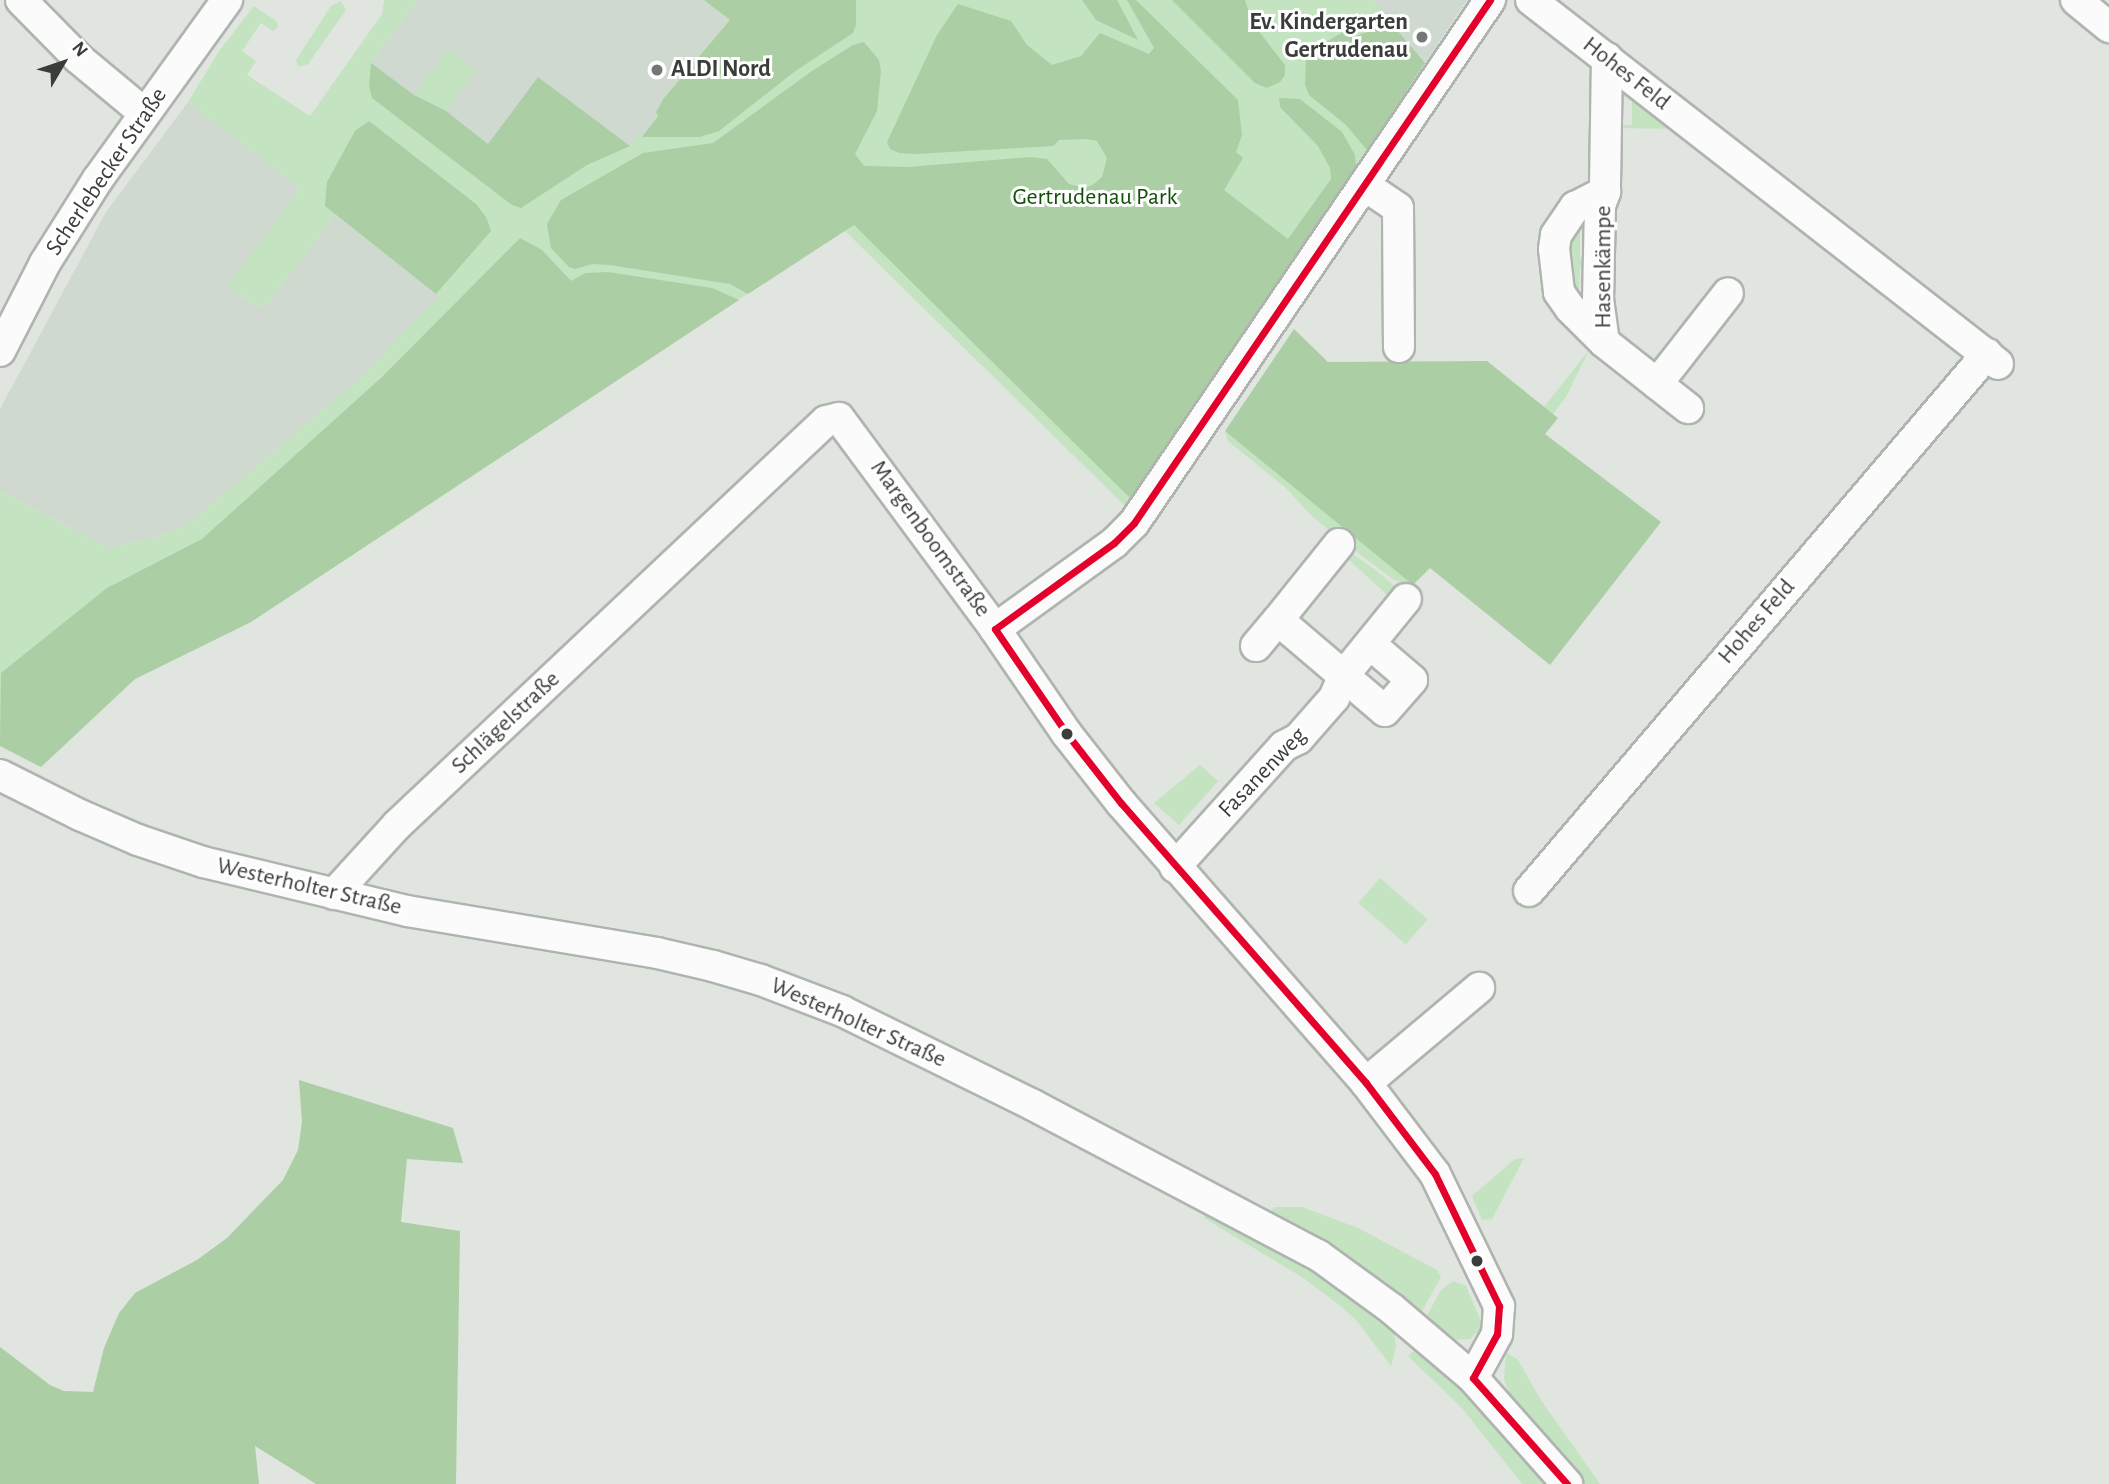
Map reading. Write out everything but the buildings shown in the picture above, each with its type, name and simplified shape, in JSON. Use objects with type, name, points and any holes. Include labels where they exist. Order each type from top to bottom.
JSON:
[{"type":"street","points":[[21,0],[78,58],[144,113]]},
{"type":"street","name":"Scherlebecker Straße","points":[[0,351],[45,264],[144,113],[227,0]]},
{"type":"street","points":[[995,629],[1114,543],[1135,523],[1490,0]]},
{"type":"street","name":"Hohes Feld","points":[[1530,891],[1993,359],[1531,0]]},
{"type":"street","points":[[2076,0],[2109,27]]},
{"type":"street","name":"Hasenkämpe","points":[[1604,342],[1598,299],[1600,206],[1605,192],[1606,58]]},
{"type":"street","points":[[1364,185],[1398,208],[1399,347]]},
{"type":"street","name":"Hasenkämpe","points":[[1605,192],[1575,207],[1556,234],[1554,248],[1559,292],[1570,308],[1604,342],[1688,408]]},
{"type":"street","points":[[1657,384],[1728,293]]},
{"type":"street","name":"Margenboomstraße","points":[[839,418],[995,629],[1067,734],[1175,867],[1366,1083],[1436,1174],[1499,1306],[1497,1334],[1473,1378]]},
{"type":"street","name":"Schlägelstraße","points":[[334,894],[397,825],[826,421],[839,418]]},
{"type":"street","points":[[1256,646],[1339,544]]},
{"type":"street","name":"Fasanenweg","points":[[1175,867],[1284,746],[1298,739],[1334,698],[1344,675],[1406,599]]},
{"type":"street","points":[[1278,620],[1385,711],[1412,680],[1370,644]]},
{"type":"street","name":"Westerholter Straße","points":[[0,775],[80,816],[138,840],[204,862],[407,911],[691,961],[761,980],[842,1011],[1058,1117],[1318,1255],[1392,1309],[1473,1378],[1567,1484]]},
{"type":"street","points":[[1366,1083],[1479,988]]},
{"type":"shaded area","points":[[418,0],[704,0],[730,20],[664,98],[658,115],[642,137],[630,146],[538,77],[488,144],[446,111],[449,50],[414,95],[371,63]]},
{"type":"shaded area","name":"Ev. Kindergarten Gertrudenau","points":[[1372,0],[1467,0],[1425,63]]},
{"type":"shaded area","points":[[188,102],[300,188],[229,287],[256,307],[269,302],[335,215],[439,296],[359,379],[188,524],[159,536],[110,548],[0,491],[0,409],[106,212]]},
{"type":"green space","name":"Gertrudenau Park","points":[[384,0],[418,0],[371,63],[414,95],[448,49],[476,70],[446,111],[488,144],[538,77],[630,146],[658,116],[656,112],[664,98],[730,20],[704,0],[1372,0],[1425,63],[1125,506],[844,230],[251,622],[135,679],[41,767],[0,746],[0,491],[110,548],[159,536],[188,524],[359,379],[439,296],[335,215],[269,302],[256,307],[228,286],[300,188],[188,102],[219,51],[254,6],[277,22],[278,27],[273,31],[261,23],[242,51],[256,61],[247,75],[310,116],[382,14]]},
{"type":"green space","points":[[704,0],[856,0],[856,25],[853,33],[794,72],[719,131],[700,137],[642,137],[658,116],[656,112],[664,98],[730,20]]},
{"type":"green space","points":[[1082,0],[1117,0],[1138,40],[1096,20]]},
{"type":"green space","points":[[1127,0],[1136,0],[1238,100],[1242,135],[1236,152],[1243,158],[1224,190],[1288,239],[1331,179],[1330,168],[1318,146],[1280,107],[1279,98],[1300,99],[1342,132],[1355,155],[1356,167],[1130,498],[854,225],[748,294],[730,284],[610,265],[592,264],[575,269],[569,267],[551,248],[547,224],[561,200],[643,153],[713,143],[812,71],[853,45],[864,42],[879,60],[881,71],[877,111],[855,154],[864,166],[908,167],[1030,157],[1047,159],[1069,184],[1085,188],[1102,177],[1107,158],[1097,141],[1059,140],[1053,146],[916,154],[899,153],[890,149],[887,142],[937,35],[958,4],[1011,21],[1027,45],[1052,65],[1081,56],[1100,33],[1149,54],[1154,48]]},
{"type":"green space","points":[[1172,0],[1245,0],[1253,24],[1285,65],[1285,75],[1280,82],[1267,88],[1255,83]]},
{"type":"green space","points":[[341,1],[346,10],[308,64],[298,67],[296,60],[331,6]]},
{"type":"green space","points":[[1380,10],[1425,63],[1367,150],[1346,125],[1309,95],[1305,85],[1306,54],[1343,32],[1359,35],[1374,30]]},
{"type":"green space","points":[[371,63],[414,95],[446,111],[488,144],[538,77],[630,146],[587,165],[521,208],[512,205],[372,98],[369,86]]},
{"type":"green space","points":[[1614,80],[1677,129],[1614,128],[1614,125],[1632,125],[1632,97],[1617,96]]},
{"type":"green space","points":[[369,121],[476,204],[486,217],[491,231],[436,294],[325,206],[327,182],[355,131]]},
{"type":"green space","points":[[1580,218],[1580,259],[1593,254],[1593,261],[1580,267],[1579,292],[1592,289],[1588,303],[1569,298],[1559,255]]},
{"type":"green space","points":[[520,238],[542,250],[571,281],[585,273],[608,272],[712,288],[739,300],[251,622],[135,679],[41,767],[0,746],[1,673],[107,588],[202,539],[382,377]]},
{"type":"green space","points":[[1294,329],[1328,362],[1487,361],[1558,418],[1545,434],[1661,522],[1550,665],[1430,568],[1413,585],[1225,431]]},
{"type":"green space","points":[[1589,350],[1566,397],[1553,414],[1544,407]]},
{"type":"green space","points":[[1225,431],[1413,585],[1394,580],[1342,541],[1311,515],[1286,488],[1228,441]]},
{"type":"green space","points":[[1351,553],[1404,594],[1396,603],[1347,558]]},
{"type":"green space","points":[[1200,765],[1218,781],[1179,825],[1154,803]]},
{"type":"green space","points":[[1380,878],[1428,919],[1406,944],[1358,903]]},
{"type":"green space","points":[[299,1080],[453,1128],[463,1163],[407,1159],[401,1222],[460,1231],[456,1484],[316,1484],[255,1446],[259,1484],[0,1484],[0,1347],[50,1385],[64,1391],[93,1392],[104,1348],[119,1313],[135,1293],[197,1260],[227,1238],[283,1180],[298,1150],[302,1122]]},
{"type":"green space","points":[[1524,1158],[1492,1219],[1482,1220],[1472,1196],[1515,1159]]},
{"type":"green space","points":[[1208,1207],[1318,1269],[1393,1326],[1396,1347],[1391,1366],[1356,1320],[1338,1304],[1302,1277],[1204,1218]]},
{"type":"green space","points":[[1274,1207],[1302,1207],[1358,1228],[1437,1270],[1441,1277],[1420,1315],[1269,1215]]},
{"type":"green space","points":[[1453,1281],[1466,1286],[1483,1326],[1470,1339],[1451,1340],[1425,1319],[1441,1290]]},
{"type":"green space","points":[[1412,1352],[1426,1352],[1434,1357],[1555,1484],[1522,1484],[1462,1408],[1408,1356]]},
{"type":"green space","points":[[1506,1352],[1518,1360],[1541,1400],[1600,1484],[1582,1484],[1514,1406],[1504,1379]]},
{"type":"transit line","points":[[995,629],[1114,543],[1134,523],[1490,0]]},
{"type":"transit line","points":[[995,629],[1067,734],[1121,803],[1366,1083],[1435,1174],[1499,1306],[1497,1334],[1473,1378]]},
{"type":"transit line","points":[[1473,1378],[1567,1484]]},
{"type":"place","name":"Ev. Kindergarten Gertrudenau","points":[[1422,37]]},
{"type":"place","name":"ALDI Nord","points":[[657,70]]}]
